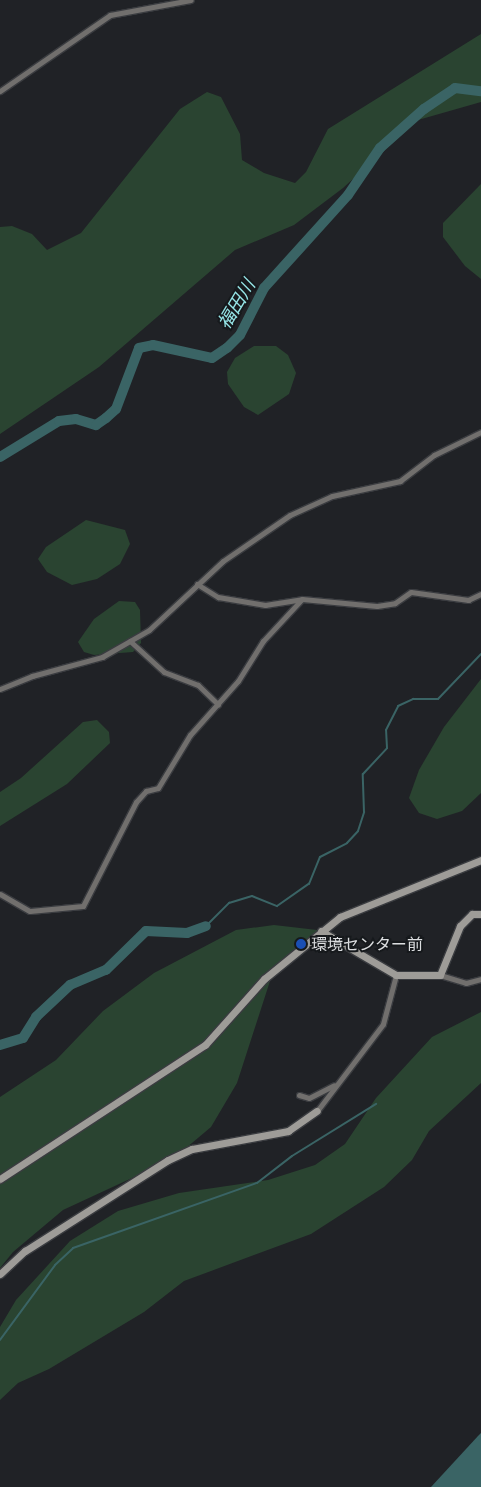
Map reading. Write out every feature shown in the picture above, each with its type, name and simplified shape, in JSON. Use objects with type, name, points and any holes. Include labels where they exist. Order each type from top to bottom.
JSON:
[{"type":"street","points":[[0,91],[110,15],[191,0]]},
{"type":"street","points":[[0,690],[32,676],[102,657],[149,630],[197,584],[306,505],[400,481],[434,455],[481,432]]},
{"type":"street","points":[[197,584],[218,597],[265,605],[302,600],[377,606],[395,603],[411,592],[468,600],[481,594]]},
{"type":"street","points":[[0,894],[30,911],[83,906],[136,802],[146,791],[158,788],[190,735],[218,704],[263,641],[302,600]]},
{"type":"street","points":[[130,640],[164,672],[198,685],[218,704]]},
{"type":"street","points":[[0,1179],[205,1045],[264,979],[321,931],[364,905],[443,878],[481,860]]},
{"type":"street","points":[[440,975],[460,926],[472,914],[481,914]]},
{"type":"street","points":[[321,931],[396,975],[440,975],[466,983],[481,979]]},
{"type":"street","points":[[0,1274],[25,1251],[168,1160],[192,1149],[288,1131],[316,1111],[383,1024],[396,975]]},
{"type":"street","points":[[299,1095],[309,1098],[337,1083]]},
{"type":"green space","points":[[481,34],[481,102],[418,120],[343,188],[294,225],[235,250],[99,367],[0,434],[0,227],[12,226],[32,234],[47,250],[81,233],[180,109],[207,92],[221,97],[240,134],[242,160],[264,173],[295,183],[306,172],[328,129]]},
{"type":"green space","points":[[481,184],[481,279],[465,266],[443,237],[443,223]]},
{"type":"green space","points":[[254,346],[276,346],[288,355],[296,373],[289,394],[258,415],[244,407],[228,384],[227,372],[235,358]]},
{"type":"green space","points":[[86,520],[125,530],[130,544],[120,564],[97,579],[72,585],[47,572],[38,559],[46,547]]},
{"type":"green space","points":[[119,601],[135,602],[140,610],[141,643],[133,652],[94,655],[84,652],[78,642],[94,619]]},
{"type":"green space","points":[[481,679],[481,793],[462,811],[437,819],[419,813],[409,798],[419,770],[444,727]]},
{"type":"green space","points":[[97,720],[109,732],[110,743],[67,784],[0,826],[0,792],[21,778],[83,722]]},
{"type":"green space","points":[[274,925],[317,930],[321,939],[271,978],[237,1083],[211,1127],[173,1159],[63,1210],[13,1252],[0,1268],[0,1097],[56,1060],[103,1011],[154,973],[236,930]]},
{"type":"green space","points":[[481,1012],[481,1083],[429,1131],[412,1160],[384,1187],[311,1234],[184,1281],[144,1312],[49,1369],[18,1383],[0,1400],[0,1327],[16,1300],[70,1241],[118,1211],[179,1193],[268,1180],[315,1165],[345,1144],[376,1098],[432,1037]]},
{"type":"water","points":[[481,1433],[481,1487],[431,1487],[478,1436]]},
{"type":"waterway","name":"福田川","points":[[0,457],[59,421],[76,419],[96,425],[106,418],[116,409],[139,348],[153,345],[212,358],[227,348],[240,335],[264,288],[348,195],[380,148],[424,109],[455,88],[481,91]]},
{"type":"waterway","points":[[206,926],[229,903],[252,896],[277,906],[309,884],[320,857],[347,843],[358,831],[364,812],[363,774],[387,748],[386,730],[398,706],[413,699],[438,699],[481,654]]},
{"type":"waterway","points":[[0,1045],[23,1038],[36,1017],[70,985],[106,970],[146,931],[187,933],[206,926]]},
{"type":"waterway","points":[[0,1340],[55,1265],[73,1248],[257,1183],[292,1156],[376,1104]]},
{"type":"place","name":"環境センター前","points":[[301,944]]}]
